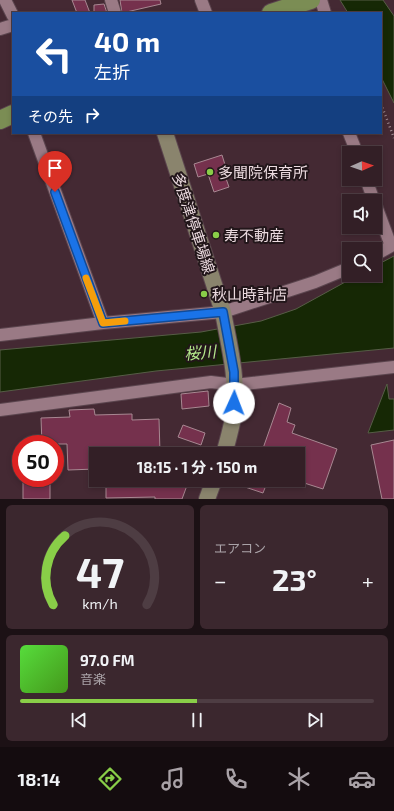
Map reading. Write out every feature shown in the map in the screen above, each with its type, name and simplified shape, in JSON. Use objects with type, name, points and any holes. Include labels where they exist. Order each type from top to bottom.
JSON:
[{"type":"main road","points":[[274,12],[311,0]]},
{"type":"main road","points":[[0,120],[12,114]]},
{"type":"main road","name":"多度津停車場線","points":[[165,134],[224,318],[234,378],[234,412],[226,447]]},
{"type":"main road","points":[[207,499],[211,487]]},
{"type":"street","points":[[5,0],[12,14]]},
{"type":"street","points":[[111,0],[115,12]]},
{"type":"street","points":[[201,0],[206,12]]},
{"type":"street","points":[[322,0],[325,12]]},
{"type":"street","points":[[0,29],[12,25]]},
{"type":"street","points":[[34,134],[103,323]]},
{"type":"street","points":[[349,134],[354,146]]},
{"type":"street","points":[[382,221],[391,246],[382,251]]},
{"type":"street","points":[[0,335],[103,323],[224,318],[342,271]]},
{"type":"street","points":[[0,410],[234,378],[394,367]]},
{"type":"path","points":[[382,107],[394,138]]},
{"type":"water","points":[[340,0],[383,0],[394,16],[394,103],[382,79],[382,12],[347,12]]},
{"type":"water","name":"桜川","points":[[394,256],[394,348],[156,371],[0,392],[0,350],[201,332],[261,321],[296,309],[345,282],[382,282],[382,262]]},
{"type":"water","points":[[387,384],[389,399],[394,399],[394,430],[368,433]]},
{"type":"building","points":[[72,0],[85,0],[90,12],[77,12]]},
{"type":"building","points":[[120,0],[160,0],[161,4],[122,12]]},
{"type":"building","points":[[104,4],[107,12],[94,12],[94,5]]},
{"type":"building","name":"多聞院保育所","points":[[222,155],[226,168],[223,170],[229,187],[214,192],[208,174],[198,177],[194,164]]},
{"type":"building","points":[[208,391],[209,406],[182,409],[181,394]]},
{"type":"building","points":[[279,403],[291,408],[287,422],[295,425],[292,433],[337,449],[323,489],[305,483],[305,447],[263,447]]},
{"type":"building","points":[[94,409],[95,415],[132,414],[132,420],[159,419],[160,447],[89,447],[89,469],[68,470],[67,444],[64,444],[64,435],[42,435],[41,418],[70,417],[69,410]]},
{"type":"building","points":[[183,425],[205,433],[201,445],[178,437]]},
{"type":"building","points":[[394,440],[394,499],[382,499],[371,445]]},
{"type":"building","points":[[23,487],[50,487],[50,499],[23,499]]},
{"type":"building","points":[[106,487],[186,487],[182,499],[155,499],[155,497],[106,498]]},
{"type":"building","points":[[245,487],[265,487],[263,493]]},
{"type":"slow traffic","points":[[86,278],[103,323],[125,321]]},
{"type":"place","name":"多聞院保育所","points":[[210,172]]},
{"type":"place","name":"寿不動産","points":[[216,235]]},
{"type":"place","name":"秋山時計店","points":[[204,294]]},
{"type":"route","points":[[55,192],[103,323],[223,312],[234,372],[234,403]]}]
